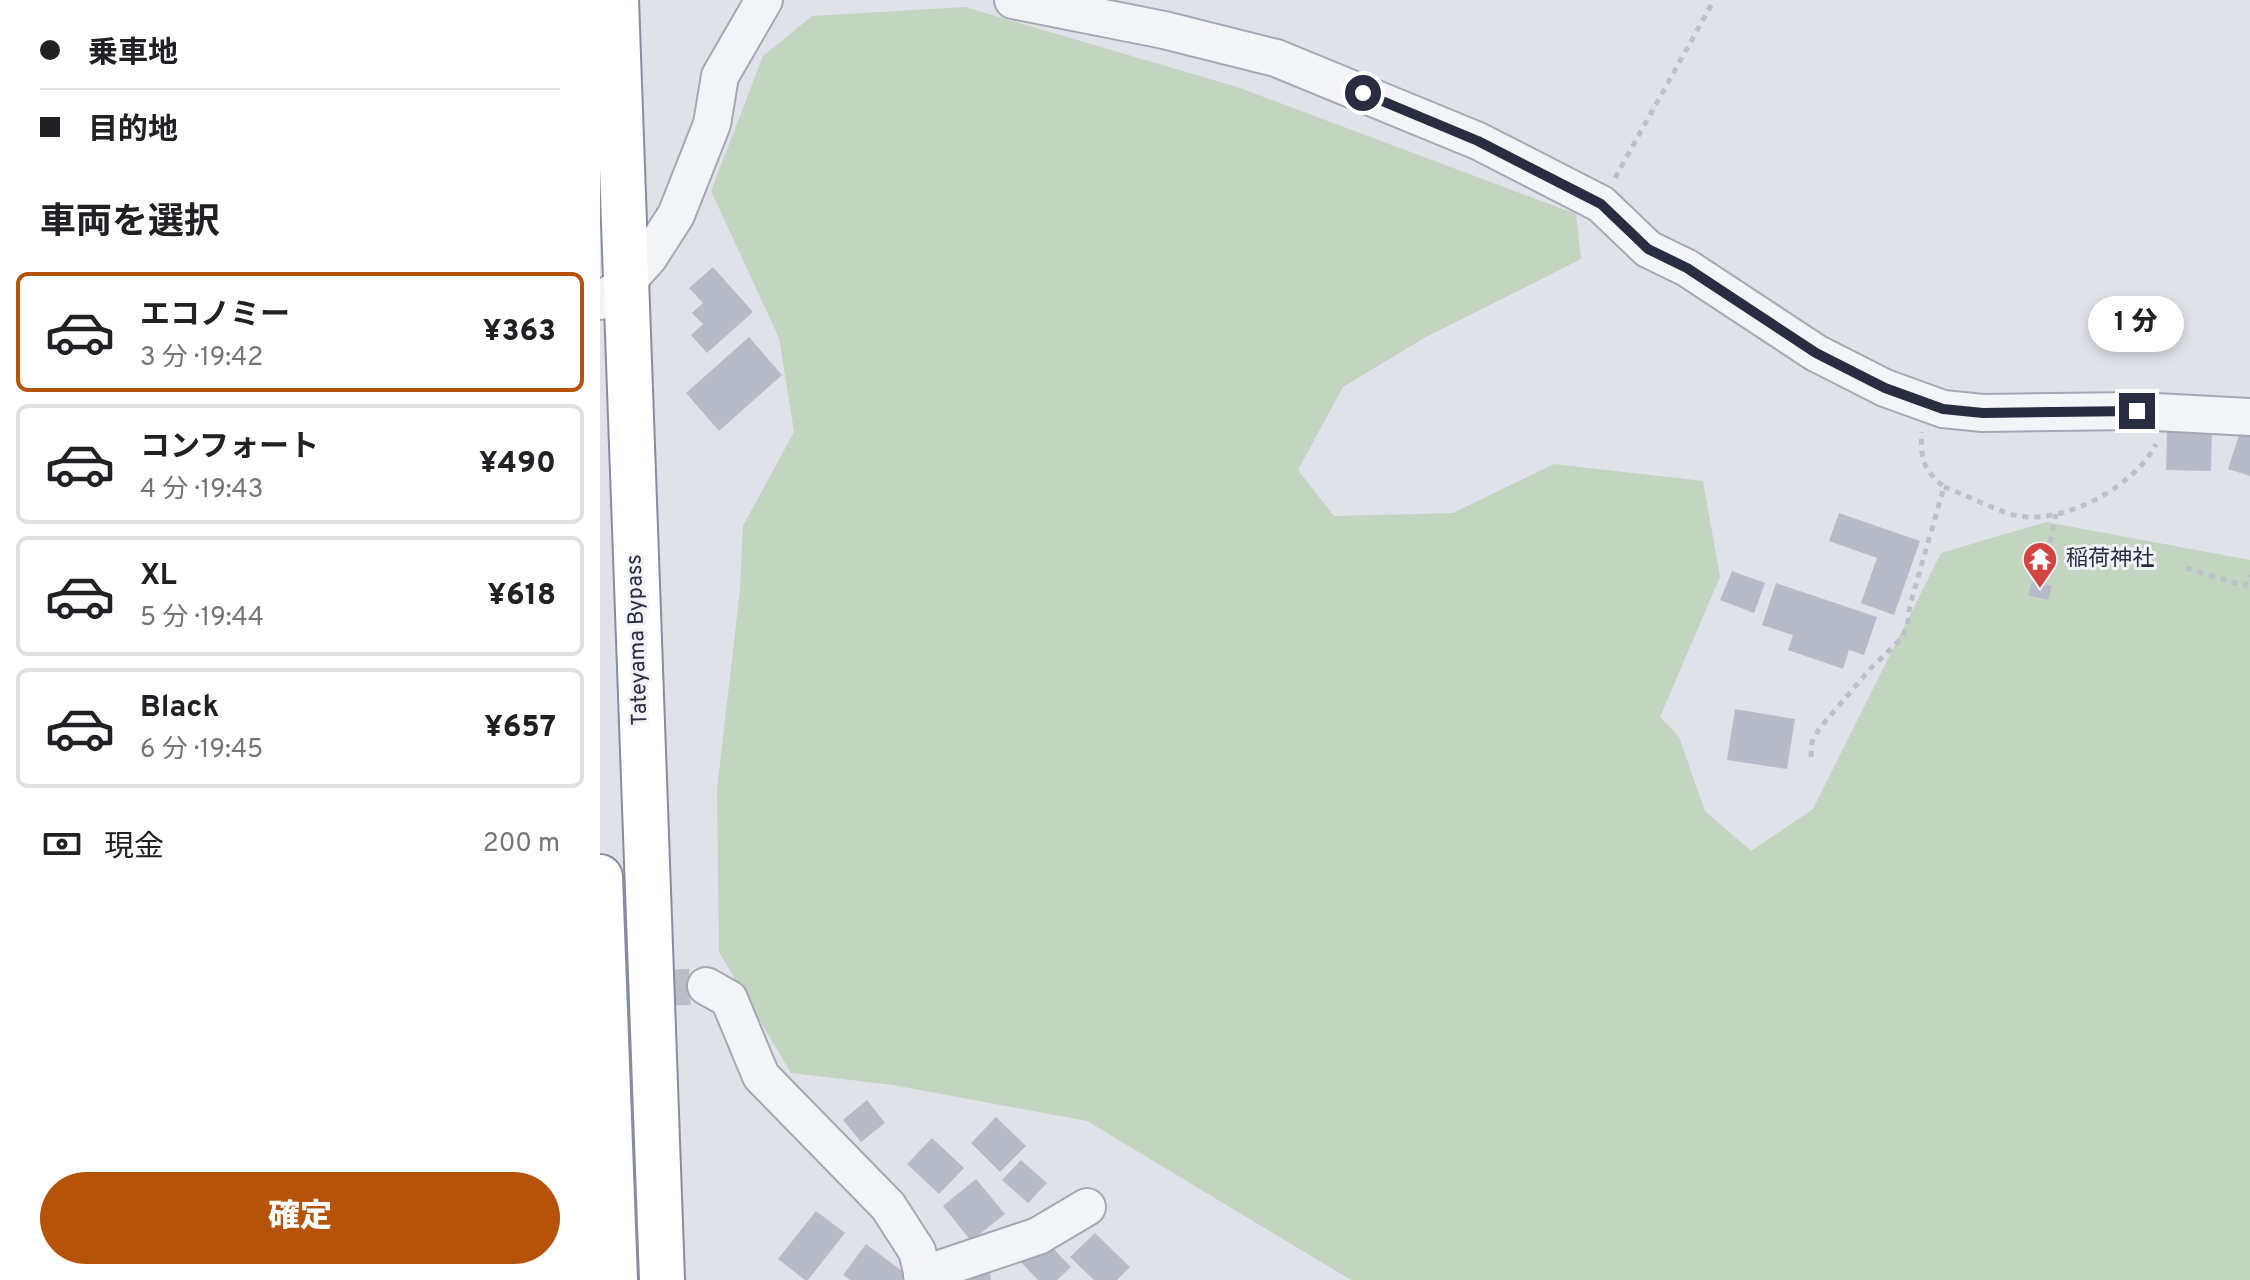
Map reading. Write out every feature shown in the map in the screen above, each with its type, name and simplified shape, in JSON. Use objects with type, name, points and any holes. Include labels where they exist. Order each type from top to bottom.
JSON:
[{"type":"highway","name":"Tateyama Bypass","points":[[616,0],[613,292],[662,1280]]},
{"type":"highway","points":[[600,877],[615,1280]]},
{"type":"street","points":[[613,292],[649,257],[676,215],[712,124],[720,76],[762,0]]},
{"type":"street","points":[[1013,0],[1149,27],[1276,58],[1478,141],[1601,204],[1648,249],[1687,268],[1816,353],[1885,388],[1943,409],[1983,413],[2025,410],[2165,412],[2250,417]]},
{"type":"street","points":[[706,986],[729,999],[761,1076],[888,1206],[917,1251],[923,1278],[1038,1236],[1087,1207]]},
{"type":"path","points":[[1601,204],[1714,0]]},
{"type":"path","points":[[1929,404],[1921,455],[1929,474],[1944,487],[2014,515],[2034,517],[2056,514],[2099,498],[2125,482],[2143,467],[2161,433],[2165,412]]},
{"type":"path","points":[[1811,757],[1812,742],[1819,729],[1870,669],[1901,639],[1907,627],[1910,605],[1944,487]]},
{"type":"path","points":[[2045,566],[2056,514]]},
{"type":"path","points":[[2186,568],[2245,586],[2250,575]]},
{"type":"green space","points":[[965,7],[1237,87],[1576,214],[1581,259],[1426,337],[1343,387],[1298,470],[1334,516],[1453,513],[1554,464],[1703,481],[1720,577],[1660,717],[1679,737],[1705,811],[1751,851],[1813,809],[1941,553],[2046,522],[2250,560],[2250,1280],[1351,1280],[1087,1121],[893,1085],[791,1073],[719,952],[717,789],[740,590],[743,526],[794,432],[779,338],[711,191],[763,56],[812,16]]},
{"type":"building","points":[[713,267],[753,312],[707,353],[691,335],[703,324],[692,313],[703,303],[689,288]]},
{"type":"building","points":[[749,337],[782,375],[719,431],[686,393]]},
{"type":"building","points":[[2243,423],[2250,425],[2250,476],[2228,469]]},
{"type":"building","points":[[2167,428],[2212,430],[2211,471],[2166,470]]},
{"type":"building","points":[[1839,513],[1920,541],[1894,615],[1861,603],[1877,558],[1829,541]]},
{"type":"building","points":[[1732,571],[1765,583],[1754,613],[1720,600]]},
{"type":"building","name":"稲荷神社","points":[[2032,581],[2052,586],[2048,600],[2028,595]]},
{"type":"building","points":[[1776,583],[1877,617],[1864,655],[1849,650],[1843,669],[1788,650],[1793,635],[1762,625]]},
{"type":"building","points":[[1735,709],[1795,719],[1787,769],[1727,760]]},
{"type":"building","points":[[867,1100],[885,1123],[861,1142],[843,1120]]},
{"type":"building","points":[[996,1117],[1026,1146],[1000,1172],[971,1143]]},
{"type":"building","points":[[932,1138],[964,1168],[939,1194],[907,1164]]},
{"type":"building","points":[[1021,1160],[1047,1183],[1028,1203],[1002,1180]]},
{"type":"building","points":[[976,1179],[1005,1214],[971,1241],[943,1206]]},
{"type":"building","points":[[816,1211],[845,1233],[805,1280],[778,1259]]},
{"type":"building","points":[[1095,1233],[1130,1267],[1117,1280],[1094,1280],[1070,1257]]},
{"type":"building","points":[[1044,1239],[1071,1267],[1057,1280],[1038,1280],[1020,1261]]},
{"type":"building","points":[[866,1244],[906,1274],[902,1280],[850,1280],[843,1275]]},
{"type":"building","points":[[989,1269],[991,1280],[956,1280]]},
{"type":"tunnel","points":[[600,991],[706,986]]},
{"type":"place","name":"稲荷神社","points":[[2040,590]]},
{"type":"route","points":[[1363,93],[1478,141],[1601,204],[1648,249],[1687,268],[1816,353],[1885,388],[1943,409],[1983,413],[2025,410],[2137,411]]}]
